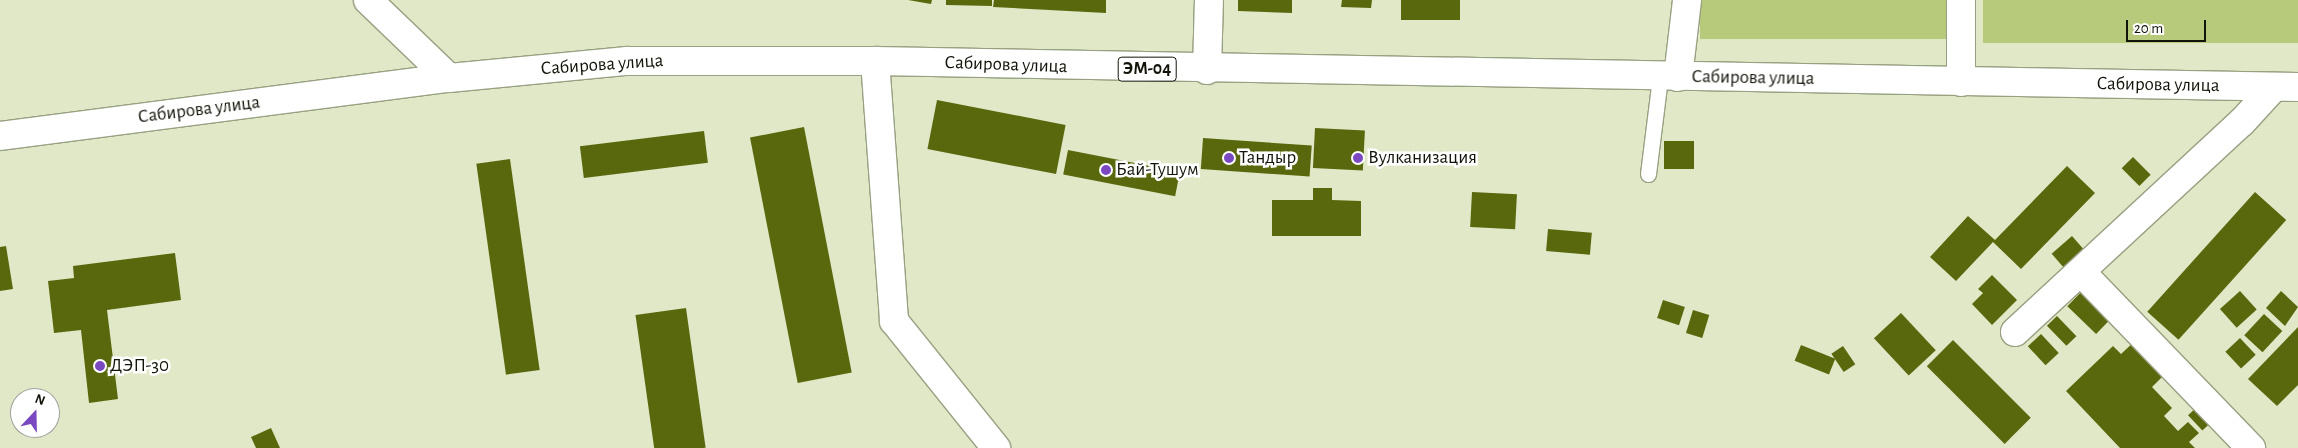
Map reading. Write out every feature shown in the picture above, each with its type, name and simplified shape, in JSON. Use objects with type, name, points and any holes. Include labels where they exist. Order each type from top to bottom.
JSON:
[{"type":"main road","points":[[368,0],[449,78]]},
{"type":"main road","points":[[1207,70],[1209,0]]},
{"type":"main road","points":[[1669,77],[1687,0]]},
{"type":"main road","points":[[1961,0],[1962,82]]},
{"type":"main road","name":"Сабирова улица","points":[[0,136],[449,78],[627,61],[875,61],[1207,70],[2286,87]]},
{"type":"main road","points":[[875,61],[894,322],[996,448]]},
{"type":"main road","points":[[2015,332],[2286,87]]},
{"type":"main road","points":[[2081,272],[2251,448]]},
{"type":"lane","points":[[1648,174],[1669,77]]},
{"type":"green space","points":[[1700,0],[1947,0],[1947,39],[1700,39]]},
{"type":"green space","points":[[1983,0],[2298,0],[2298,43],[1983,43]]},
{"type":"building","points":[[908,0],[932,0],[931,4]]},
{"type":"building","points":[[946,0],[992,0],[992,6],[946,5]]},
{"type":"building","points":[[994,0],[1106,0],[1106,13],[993,7]]},
{"type":"building","points":[[1238,0],[1292,0],[1292,13],[1238,11]]},
{"type":"building","points":[[1342,0],[1372,0],[1371,8],[1341,7]]},
{"type":"building","points":[[1401,0],[1460,0],[1460,20],[1401,20]]},
{"type":"building","points":[[937,100],[1066,125],[1056,174],[927,149]]},
{"type":"building","points":[[804,127],[852,372],[798,383],[750,137]]},
{"type":"building","points":[[1315,128],[1365,131],[1363,171],[1313,168]]},
{"type":"building","points":[[704,131],[708,163],[584,178],[580,146]]},
{"type":"building","points":[[1203,138],[1312,146],[1310,177],[1201,169]]},
{"type":"building","points":[[1664,141],[1694,141],[1694,169],[1664,169]]},
{"type":"building","name":"Бай-Тушум","points":[[1068,150],[1180,172],[1175,196],[1063,175]]},
{"type":"building","points":[[2133,157],[2151,175],[2139,186],[2122,168]]},
{"type":"building","points":[[510,159],[540,370],[506,375],[476,164]]},
{"type":"building","points":[[2067,166],[2095,193],[2021,269],[1993,242],[1956,281],[1930,257],[1968,216],[1995,240]]},
{"type":"building","points":[[1313,188],[1332,188],[1332,200],[1361,201],[1361,236],[1272,236],[1272,200],[1313,200]]},
{"type":"building","points":[[1472,192],[1517,194],[1515,229],[1470,227]]},
{"type":"building","points":[[2255,192],[2286,220],[2178,340],[2147,312]]},
{"type":"building","points":[[1548,229],[1592,233],[1590,255],[1546,251]]},
{"type":"building","points":[[2072,236],[2084,250],[2063,267],[2052,254]]},
{"type":"building","points":[[6,246],[13,289],[0,291],[0,247]]},
{"type":"building","points":[[175,253],[181,300],[107,310],[118,399],[89,403],[81,330],[54,333],[48,281],[74,278],[73,266]]},
{"type":"building","points":[[1992,275],[2017,300],[1992,325],[1972,304],[1983,293],[1978,289]]},
{"type":"building","points":[[2084,289],[2113,317],[2096,334],[2067,306]]},
{"type":"building","points":[[2240,291],[2257,310],[2237,328],[2220,309]]},
{"type":"building","points":[[2281,291],[2298,307],[2285,326],[2266,308]]},
{"type":"building","points":[[1663,300],[1685,307],[1679,325],[1657,318]]},
{"type":"building","points":[[686,308],[706,448],[654,448],[635,315]]},
{"type":"building","points":[[1693,310],[1709,315],[1702,338],[1686,333]]},
{"type":"building","points":[[1901,313],[1936,350],[1909,376],[1874,338]]},
{"type":"building","points":[[2264,314],[2282,331],[2263,352],[2244,335]]},
{"type":"building","points":[[2057,316],[2076,336],[2066,346],[2047,326]]},
{"type":"building","points":[[2298,327],[2298,385],[2277,406],[2248,379]]},
{"type":"building","points":[[2041,334],[2059,353],[2046,365],[2028,346]]},
{"type":"building","points":[[2240,338],[2256,355],[2241,368],[2225,352]]},
{"type":"building","points":[[1953,340],[2031,418],[2005,444],[1927,366]]},
{"type":"building","points":[[2135,341],[2166,373],[2152,387],[2172,408],[2164,416],[2178,431],[2188,422],[2199,433],[2189,442],[2195,448],[2120,448],[2066,391],[2113,346],[2121,354]]},
{"type":"building","points":[[1801,345],[1835,359],[1829,375],[1795,361]]},
{"type":"building","points":[[1843,346],[1855,364],[1844,372],[1831,354]]},
{"type":"building","points":[[2199,405],[2213,420],[2202,431],[2188,415]]},
{"type":"building","points":[[271,428],[280,448],[256,448],[251,437]]},
{"type":"place","name":"Тандыр","points":[[1229,158]]},
{"type":"place","name":"Вулканизация","points":[[1358,158]]},
{"type":"place","name":"Бай-Тушум","points":[[1106,170]]},
{"type":"place","name":"ДЭП-30","points":[[100,366]]}]
